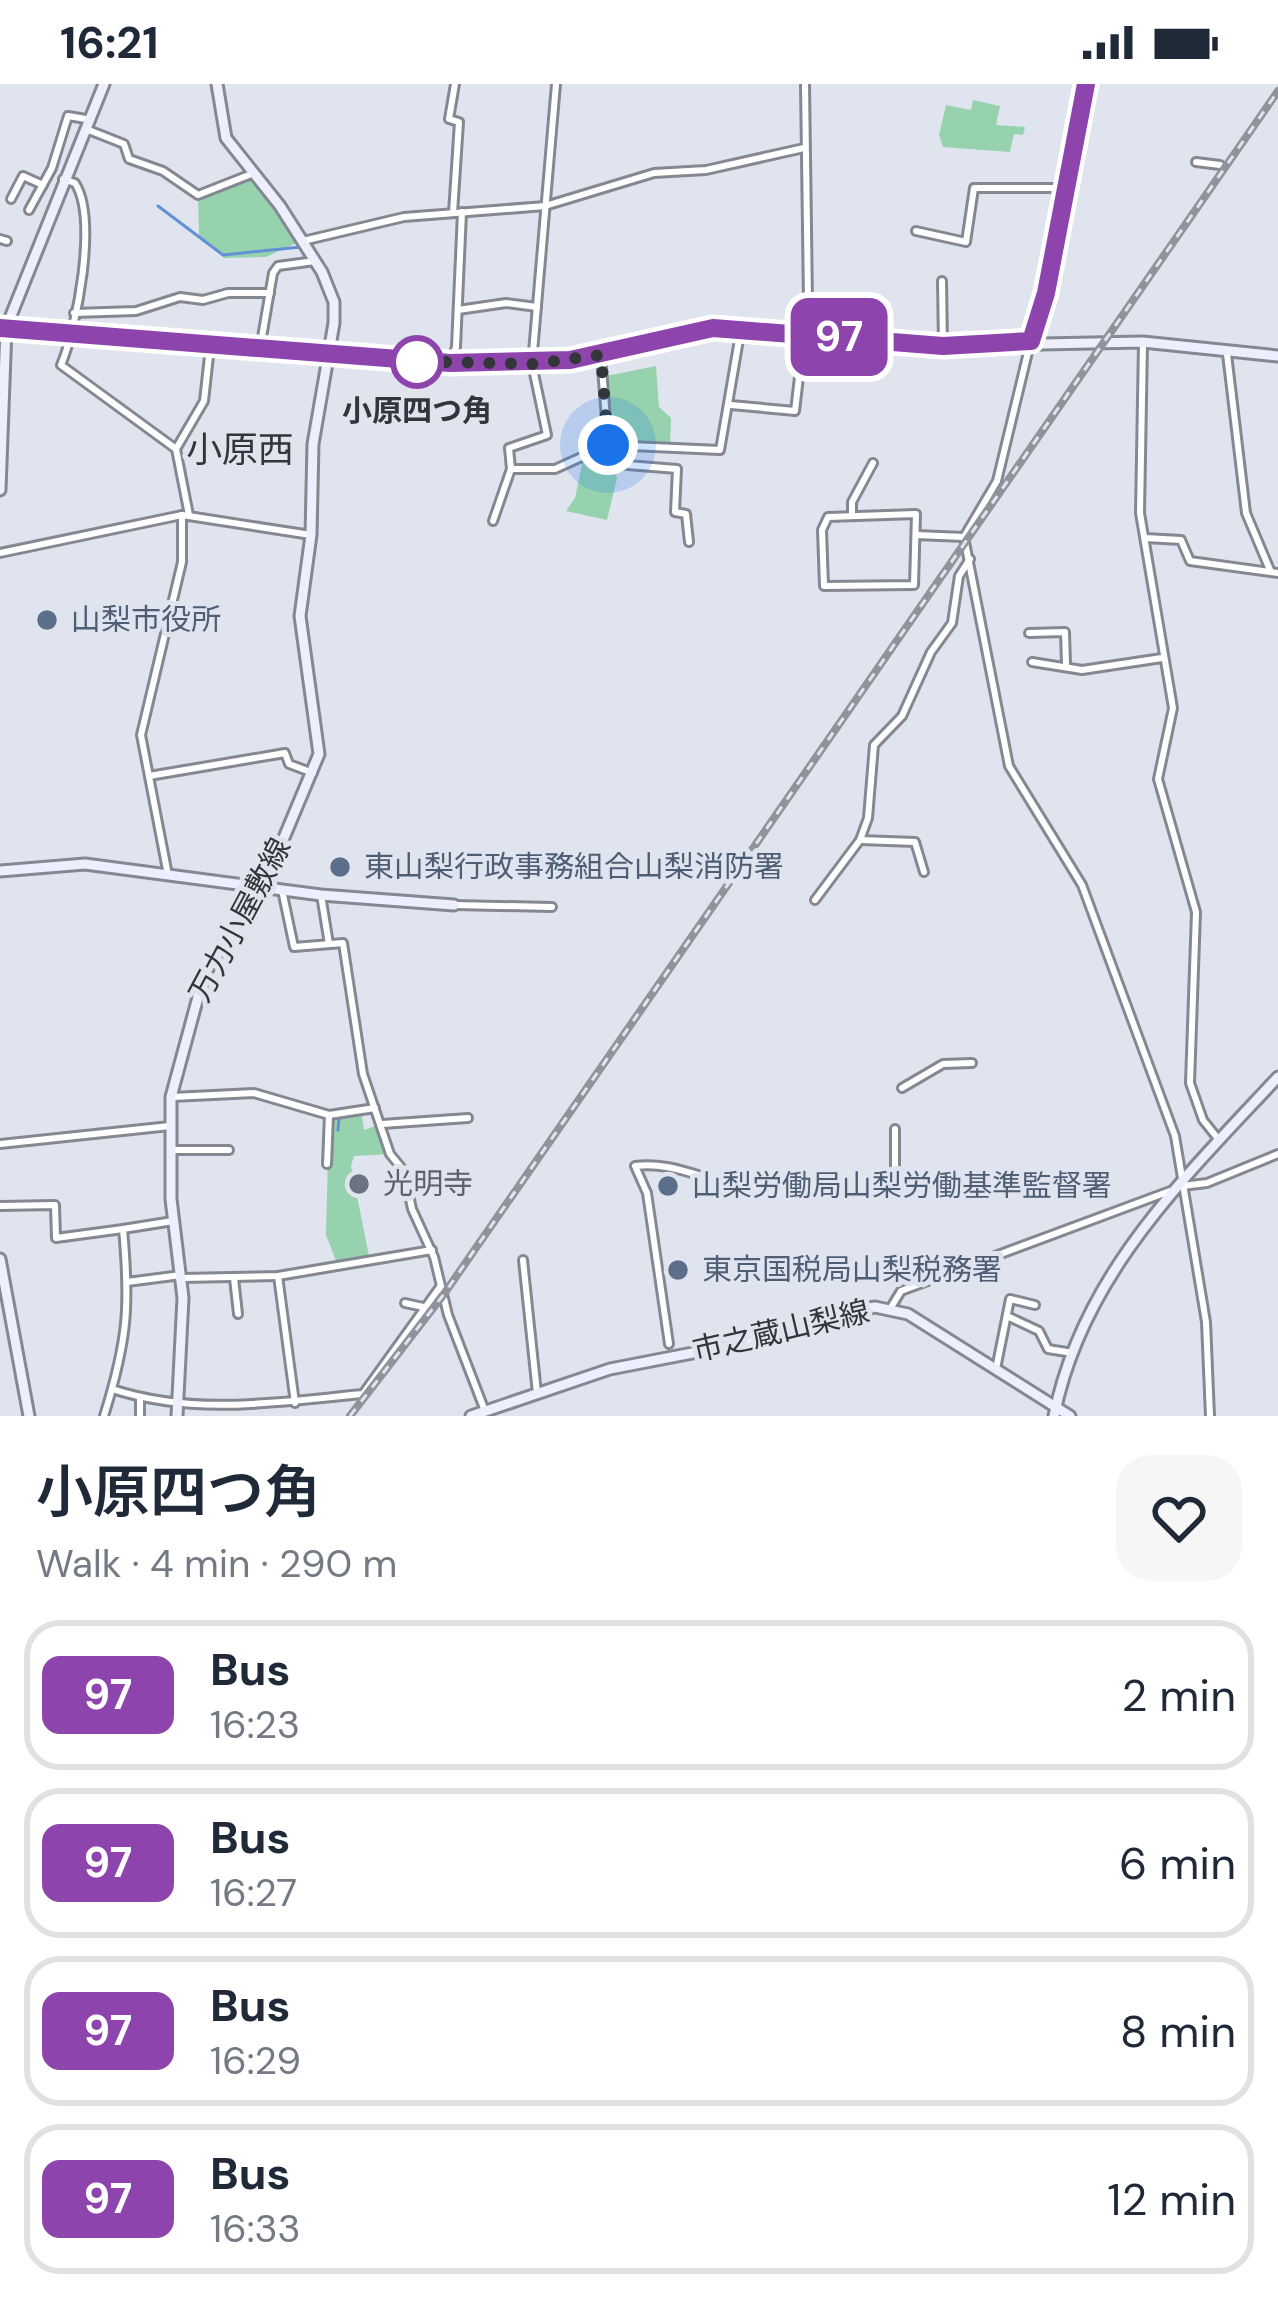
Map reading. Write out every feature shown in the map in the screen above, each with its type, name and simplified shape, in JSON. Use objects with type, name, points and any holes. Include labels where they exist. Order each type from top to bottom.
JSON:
[{"type":"main road","points":[[0,490],[3,328],[104,84]]},
{"type":"main road","name":"万力小屋敷線","points":[[176,1411],[184,1330],[173,1221],[172,1097],[204,975],[259,888],[313,773],[319,745],[300,616],[311,536],[313,445],[334,302],[314,261],[256,172],[226,138],[217,84]]},
{"type":"main road","points":[[1031,341],[1046,293],[1086,84]]},
{"type":"main road","points":[[3,328],[259,352],[450,363],[532,364],[601,355],[692,330],[741,327],[943,346],[1143,342],[1278,356]]},
{"type":"main road","points":[[0,871],[86,864],[321,895],[454,905]]},
{"type":"main road","points":[[1055,1412],[1073,1353],[1110,1269],[1278,1077]]},
{"type":"main road","points":[[0,1259],[29,1416]]},
{"type":"main road","name":"市之蔵山梨線","points":[[478,1414],[506,1410],[537,1394],[646,1360],[780,1336],[857,1308],[908,1314],[1055,1412],[1070,1416]]},
{"type":"main road","points":[[0,1354],[16,1354]]},
{"type":"street","points":[[450,363],[458,310],[460,137],[459,122],[449,119],[455,84]]},
{"type":"street","points":[[494,521],[511,469],[509,448],[547,435],[532,364],[556,84]]},
{"type":"street","points":[[731,405],[795,411],[808,301],[805,84]]},
{"type":"street","points":[[29,210],[68,116],[124,144],[128,159],[163,171],[198,196],[256,172]]},
{"type":"street","points":[[301,241],[371,222],[545,206],[654,173],[706,170],[804,148]]},
{"type":"street","points":[[1196,162],[1220,165]]},
{"type":"street","points":[[11,199],[23,176],[43,185]]},
{"type":"street","points":[[62,179],[75,183],[82,194],[84,253],[72,335],[61,365],[64,372],[176,448]]},
{"type":"street","points":[[916,231],[966,242],[974,188],[1065,188]]},
{"type":"street","points":[[259,352],[278,266],[314,261]]},
{"type":"street","points":[[942,281],[943,346]]},
{"type":"street","points":[[73,313],[136,311],[180,296],[203,301],[228,293],[269,293]]},
{"type":"street","points":[[458,310],[506,303],[538,307]]},
{"type":"street","points":[[511,469],[555,469],[608,445],[720,450],[741,327]]},
{"type":"street","points":[[1031,341],[997,481],[964,536],[1009,766],[1082,885],[1166,1107],[1206,1322],[1210,1416]]},
{"type":"street","points":[[1143,342],[1140,513],[1173,713],[1158,779],[1179,843],[1197,930],[1189,1016],[1190,1083],[1203,1120],[1219,1140]]},
{"type":"street","points":[[168,874],[141,735],[182,562],[185,515],[176,448],[204,401],[210,347]]},
{"type":"street","points":[[1227,353],[1246,513],[1274,572]]},
{"type":"street","points":[[601,355],[608,445],[615,464],[677,469],[675,512],[686,514],[689,542]]},
{"type":"street","points":[[852,516],[852,502],[873,463]]},
{"type":"street","points":[[916,514],[914,585],[824,586],[822,530],[828,517],[852,516],[916,514]]},
{"type":"street","points":[[0,554],[185,515],[311,536]]},
{"type":"street","points":[[916,535],[964,536]]},
{"type":"street","points":[[1145,538],[1181,540],[1190,561],[1274,572]]},
{"type":"street","points":[[815,899],[860,840],[876,741],[902,716],[931,652],[952,623],[959,576],[970,559]]},
{"type":"street","points":[[1029,633],[1065,632],[1066,664]]},
{"type":"street","points":[[1032,662],[1082,670],[1162,658]]},
{"type":"street","points":[[149,776],[285,753],[289,764],[313,773]]},
{"type":"street","points":[[860,840],[915,842],[924,872]]},
{"type":"street","points":[[282,890],[294,947],[343,943],[357,1043],[375,1108],[432,1250],[478,1414]]},
{"type":"street","points":[[321,895],[329,944]]},
{"type":"street","points":[[454,905],[552,907]]},
{"type":"street","points":[[902,1088],[944,1064],[972,1063]]},
{"type":"street","points":[[172,1097],[254,1093],[328,1115],[375,1108]]},
{"type":"street","points":[[328,1115],[328,1164]]},
{"type":"street","points":[[381,1124],[468,1118]]},
{"type":"street","points":[[0,1144],[170,1126]]},
{"type":"street","points":[[669,1344],[647,1193],[635,1166],[681,1168],[744,1186],[848,1192],[895,1182],[895,1130]]},
{"type":"street","points":[[170,1150],[229,1150]]},
{"type":"street","points":[[890,1309],[901,1291],[1278,1154]]},
{"type":"street","points":[[0,1205],[55,1204],[56,1238],[173,1221]]},
{"type":"street","points":[[104,1416],[127,1339],[123,1228]]},
{"type":"street","points":[[127,1282],[278,1276],[432,1250]]},
{"type":"street","points":[[523,1260],[537,1394]]},
{"type":"street","points":[[278,1276],[296,1403]]},
{"type":"street","points":[[234,1278],[238,1313]]},
{"type":"street","points":[[112,1389],[176,1411],[257,1411],[363,1394],[441,1286]]},
{"type":"street","points":[[999,1298],[1035,1305]]},
{"type":"street","points":[[996,1369],[1010,1299]]},
{"type":"street","points":[[405,1303],[428,1308]]},
{"type":"street","points":[[1007,1316],[1039,1331],[1048,1349],[1073,1353]]},
{"type":"street","points":[[140,1399],[140,1416]]},
{"type":"green space","points":[[973,100],[1000,106],[996,125],[1025,127],[1023,135],[1014,134],[1010,152],[943,147],[939,135],[946,105],[971,110]]},
{"type":"green space","points":[[256,172],[301,241],[266,257],[224,258],[199,235],[198,195]]},
{"type":"green space","points":[[656,366],[659,407],[671,418],[670,446],[611,447],[606,376]]},
{"type":"green space","points":[[607,450],[617,478],[607,520],[566,511],[575,498],[584,455]]},
{"type":"green space","points":[[361,1110],[364,1130],[381,1124],[390,1154],[354,1156],[351,1166],[370,1261],[338,1266],[326,1235],[329,1115]]},
{"type":"waterway","points":[[158,206],[223,255],[301,247]]},
{"type":"waterway","points":[[338,1130],[339,1118],[371,1112]]},
{"type":"railway","points":[[350,1416],[444,1294],[1278,91]]},
{"type":"bus line","name":"97","points":[[0,328],[259,352],[450,363],[570,360],[713,328],[943,346],[1031,341],[1046,293],[1086,84]]},
{"type":"place","name":"小原四つ角","points":[[417,362]]},
{"type":"place","name":"山梨市役所","points":[[47,620]]},
{"type":"place","name":"東山梨行政事務組合山梨消防署","points":[[340,867]]},
{"type":"place","name":"光明寺","points":[[359,1184]]},
{"type":"place","name":"山梨労働局山梨労働基準監督署","points":[[668,1186]]},
{"type":"place","name":"東京国税局山梨税務署","points":[[678,1270]]},
{"type":"district","name":"小原西","points":[[240,449]]},
{"type":"route","points":[[417,362],[410,361],[532,364],[601,355],[608,445]]}]
